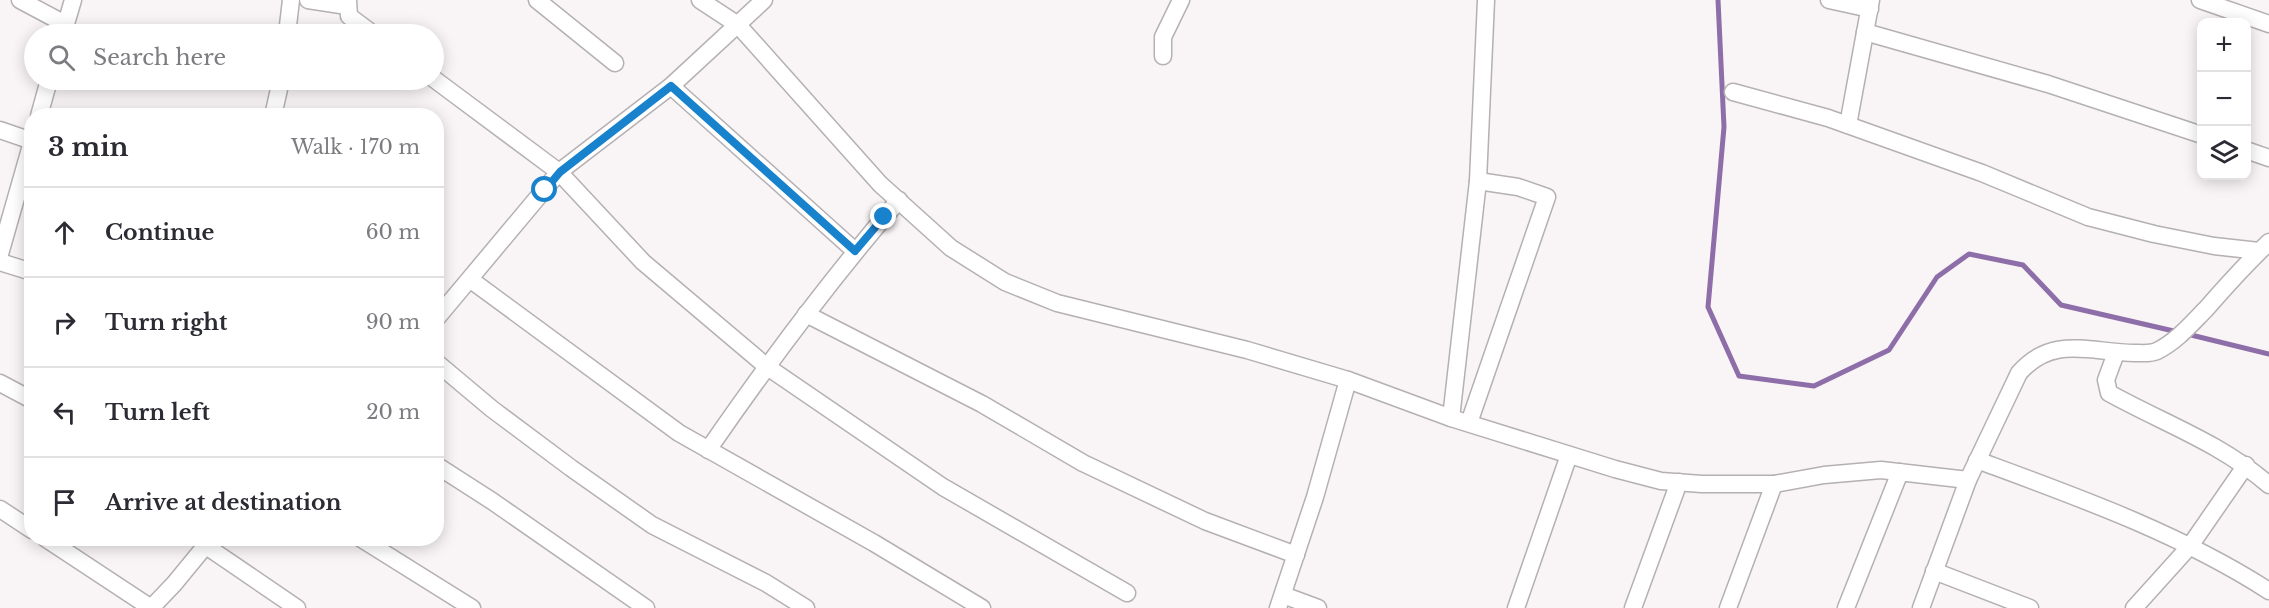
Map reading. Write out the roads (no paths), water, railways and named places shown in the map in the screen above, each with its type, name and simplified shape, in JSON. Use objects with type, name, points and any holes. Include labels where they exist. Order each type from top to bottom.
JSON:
[{"type":"street","points":[[20,0],[56,24]]},
{"type":"street","points":[[66,24],[73,0]]},
{"type":"street","points":[[288,24],[291,0]]},
{"type":"street","points":[[308,0],[347,3],[349,16],[359,24]]},
{"type":"street","points":[[537,0],[615,63]]},
{"type":"street","points":[[700,0],[738,25],[880,184],[951,248],[1005,282],[1057,303],[1247,350],[1348,380],[1451,418],[1660,481],[1702,484],[1774,483],[1881,470],[1968,480]]},
{"type":"street","points":[[444,310],[560,172],[671,86],[764,0]]},
{"type":"street","points":[[1163,56],[1163,37],[1181,0]]},
{"type":"street","points":[[1451,418],[1478,181],[1486,0]]},
{"type":"street","points":[[1829,0],[1870,4],[1848,125]]},
{"type":"street","points":[[2200,0],[2269,24]]},
{"type":"street","points":[[1866,32],[2048,84],[2197,133]]},
{"type":"street","points":[[444,86],[560,172],[643,262],[766,366],[943,487],[1127,592]]},
{"type":"street","points":[[671,86],[855,251]]},
{"type":"street","points":[[41,108],[46,90]]},
{"type":"street","points":[[275,108],[279,90]]},
{"type":"street","points":[[1733,92],[1848,125],[1982,173],[2088,216],[2154,234],[2214,246],[2264,246]]},
{"type":"street","points":[[0,130],[24,145]]},
{"type":"street","points":[[2251,151],[2269,158]]},
{"type":"street","points":[[0,254],[24,170]]},
{"type":"street","points":[[1469,423],[1547,197],[1518,187],[1478,181]]},
{"type":"street","points":[[708,450],[766,366],[855,251],[899,200]]},
{"type":"street","points":[[1921,608],[1968,480],[2019,373],[2030,360],[2062,348],[2088,347],[2116,353],[2154,352],[2171,343],[2190,326],[2264,246]]},
{"type":"street","points":[[0,262],[24,270]]},
{"type":"street","points":[[471,280],[679,433],[874,543],[982,608]]},
{"type":"street","points":[[806,314],[982,404],[1083,463],[1205,521],[1296,555]]},
{"type":"street","points":[[2116,353],[2106,380],[2109,393],[2197,435],[2246,465],[2269,485]]},
{"type":"street","points":[[444,369],[553,455],[652,525],[766,583],[806,608]]},
{"type":"street","points":[[1318,608],[1280,602],[1348,380]]},
{"type":"street","points":[[0,383],[24,396]]},
{"type":"street","points":[[1516,608],[1569,455]]},
{"type":"street","points":[[1977,460],[2084,499],[2190,546],[2221,561],[2269,591]]},
{"type":"street","points":[[2134,608],[2190,546],[2246,465]]},
{"type":"street","points":[[444,470],[646,608]]},
{"type":"street","points":[[1846,608],[1900,472]]},
{"type":"street","points":[[1633,608],[1679,482]]},
{"type":"street","points":[[1728,608],[1774,483]]},
{"type":"street","points":[[0,509],[24,525]]},
{"type":"street","points":[[57,546],[151,608],[205,546]]},
{"type":"street","points":[[214,546],[297,608]]},
{"type":"street","points":[[373,546],[472,608]]},
{"type":"street","points":[[1934,572],[2030,608]]},
{"type":"waterway","points":[[1718,0],[1724,127],[1708,307],[1739,376],[1814,386],[1889,350],[1937,277],[1969,254],[2023,265],[2061,305],[2178,332]]},
{"type":"waterway","points":[[2187,334],[2269,354]]}]
